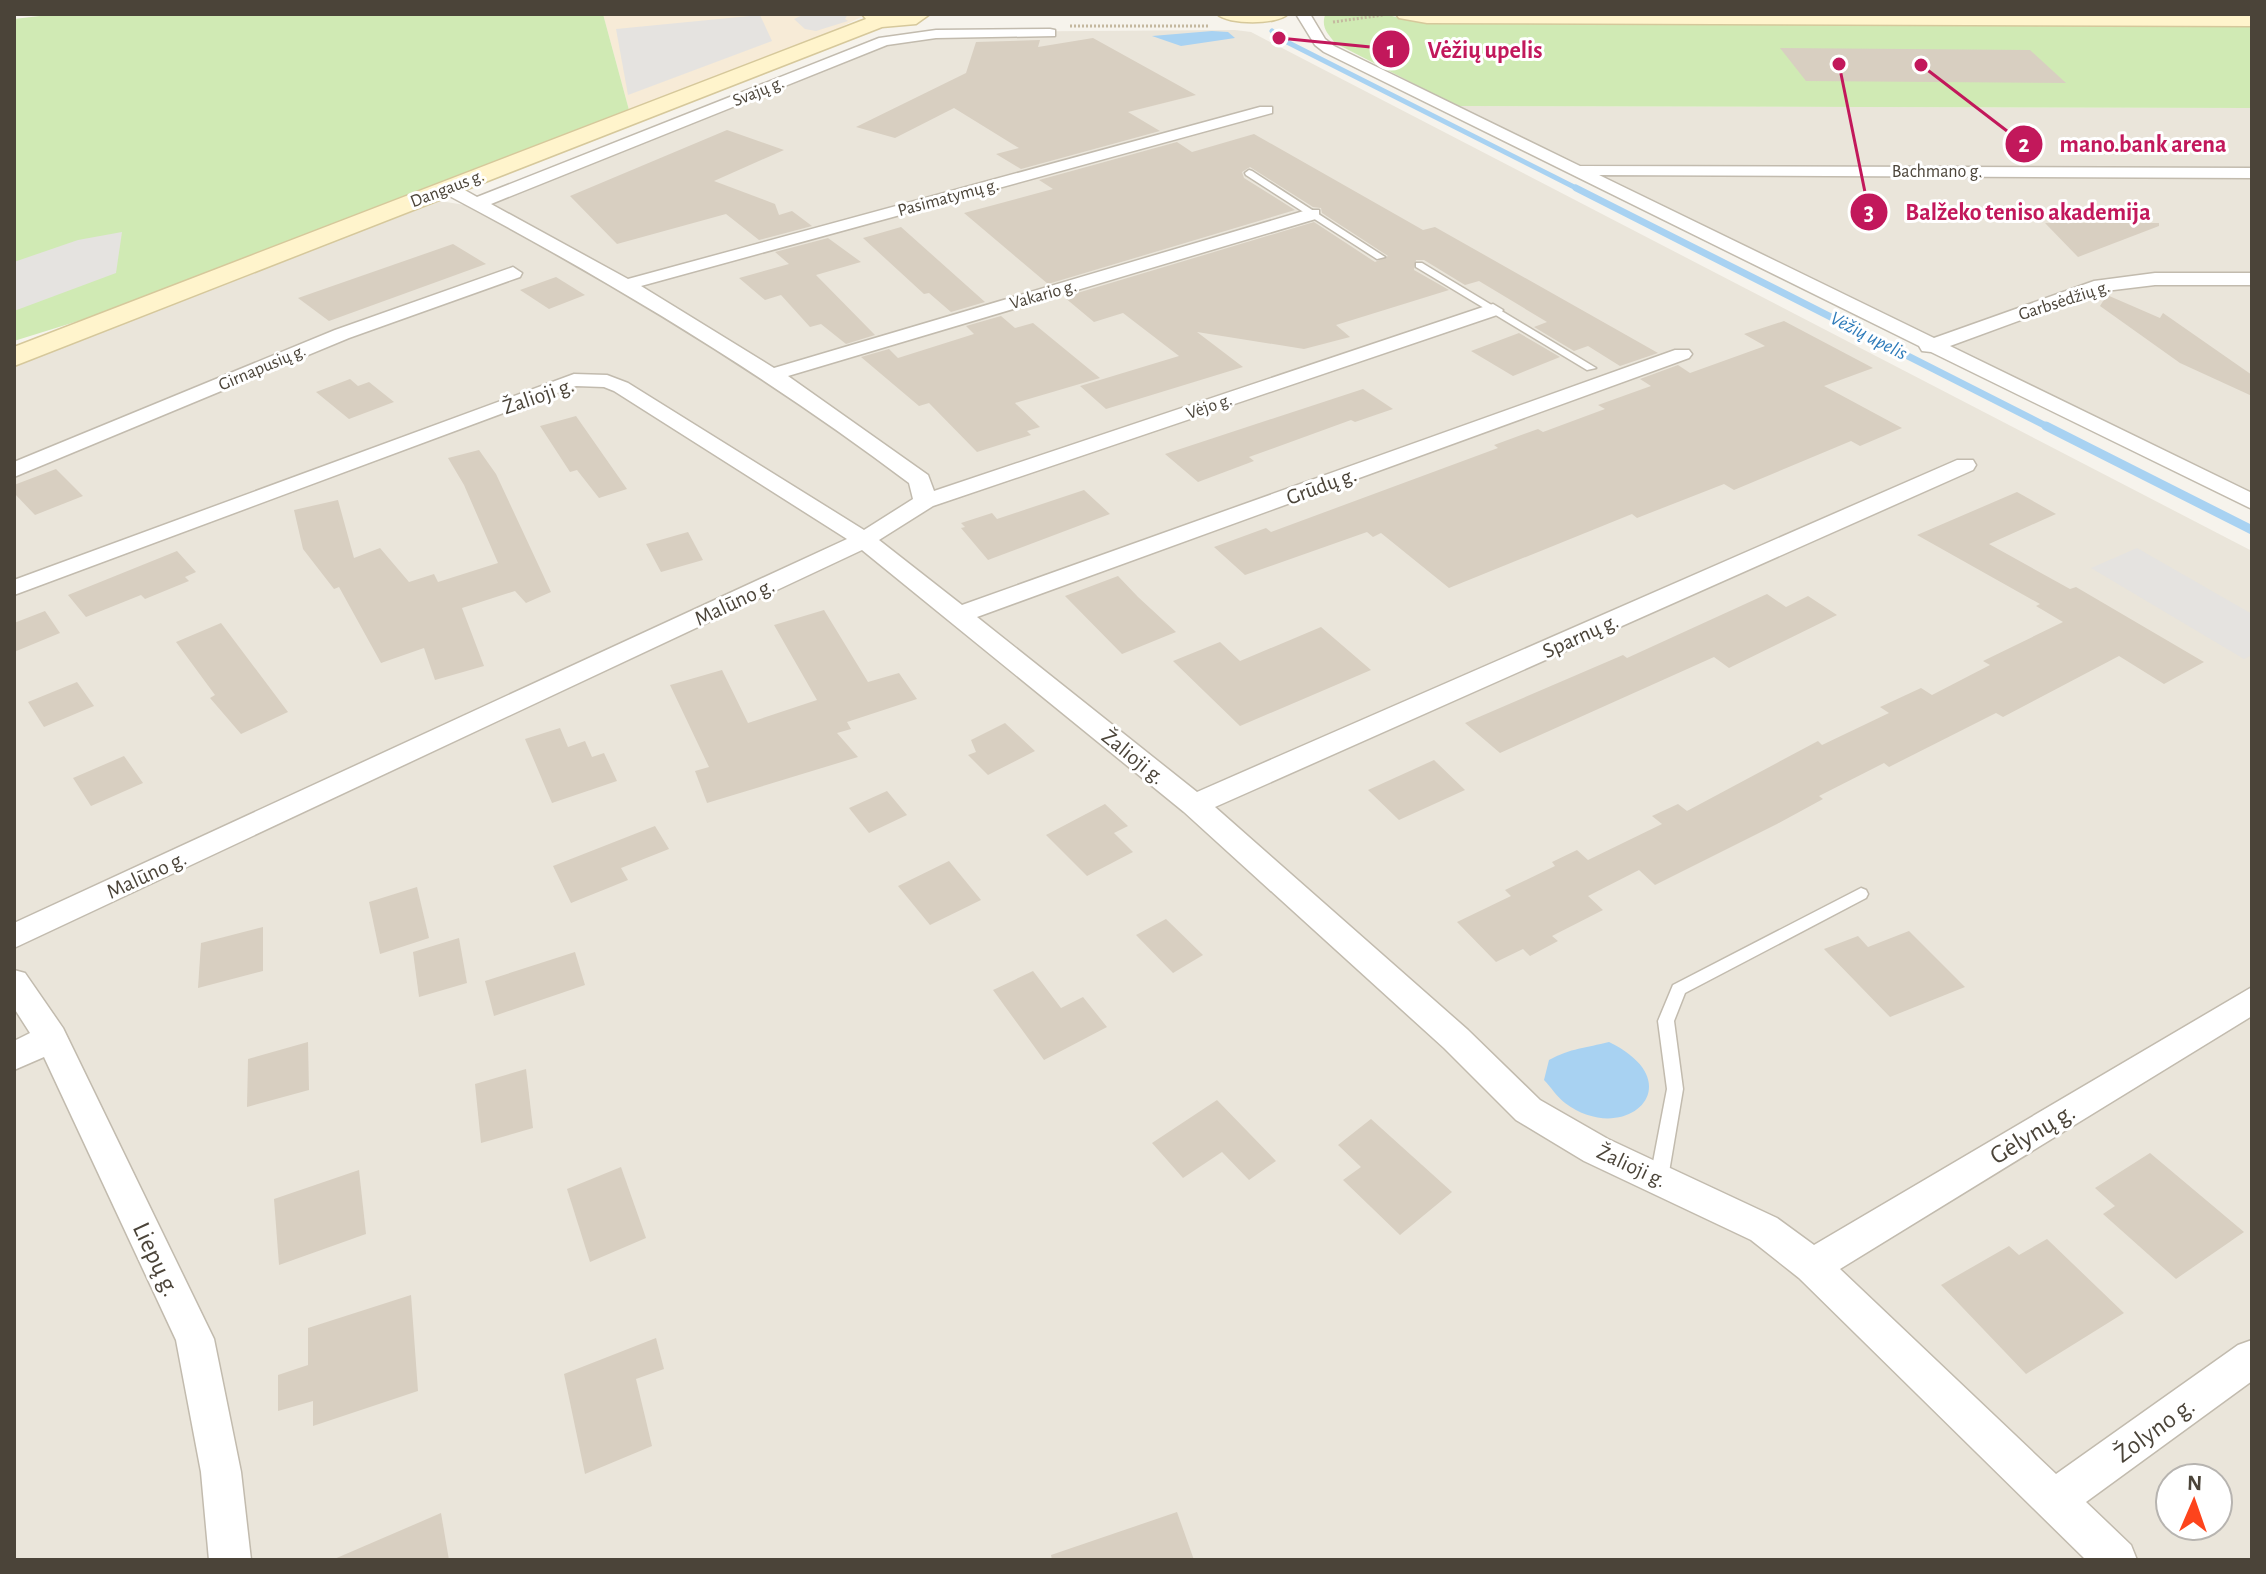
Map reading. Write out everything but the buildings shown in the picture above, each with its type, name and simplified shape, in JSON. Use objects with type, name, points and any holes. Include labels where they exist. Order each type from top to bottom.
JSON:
[{"type":"main road","name":"Dangaus g.","points":[[14,357],[876,17],[907,21],[920,14]]},
{"type":"main road","points":[[1227,14],[1278,14]]},
{"type":"main road","points":[[1406,14],[1427,17],[2252,20]]},
{"type":"street","points":[[1303,14],[1320,42],[1329,49],[1929,347],[2252,502]]},
{"type":"street","name":"Svajų g.","points":[[477,203],[884,41],[936,34],[1050,33]]},
{"type":"street","name":"Pasimatymų g.","points":[[629,284],[1266,110]]},
{"type":"street","name":"Bachmano g.","points":[[1575,170],[2252,173]]},
{"type":"street","points":[[448,188],[629,284],[774,374],[920,480],[925,501]]},
{"type":"street","name":"Vakario g.","points":[[774,374],[1313,214]]},
{"type":"street","name":"Girnapusių g.","points":[[14,470],[342,334],[513,273]]},
{"type":"street","name":"Garbsėdžių g.","points":[[1929,347],[2094,287],[2155,279],[2252,279]]},
{"type":"street","name":"Vėjo g.","points":[[925,501],[1493,310]]},
{"type":"street","name":"Grūdų g.","points":[[959,615],[1682,354]]},
{"type":"street","name":"Žalioji g.","points":[[14,588],[574,380],[591,379],[621,387],[864,540],[959,615],[1194,805],[1456,1039],[1528,1110],[1596,1150],[1764,1229],[1812,1266],[2116,1560]]},
{"type":"street","name":"Sparnų g.","points":[[1194,805],[1965,465]]},
{"type":"street","name":"Malūno g.","points":[[14,936],[864,540],[925,501]]},
{"type":"street","name":"Liepų g.","points":[[14,982],[51,1037],[195,1339],[221,1472],[230,1560]]},
{"type":"street","name":"Gėlynų g.","points":[[1812,1266],[2252,1000]]},
{"type":"street","points":[[14,1057],[51,1037]]},
{"type":"street","name":"Žolyno g.","points":[[2056,1499],[2252,1358]]},
{"type":"lane","points":[[1249,173],[1380,257]]},
{"type":"lane","points":[[1419,265],[1591,368]]},
{"type":"lane","points":[[1659,1178],[1675,1089],[1666,1021],[1679,989],[1861,894]]},
{"type":"shaded area","points":[[603,14],[867,14],[829,33],[629,110]]},
{"type":"shaded area","points":[[805,14],[848,14],[845,19],[848,21],[816,31],[805,29],[794,19]]},
{"type":"shaded area","points":[[760,15],[772,41],[628,95],[616,29]]},
{"type":"shaded area","points":[[936,32],[1251,32],[2252,551],[2252,1560],[14,1560],[14,364],[440,201],[465,205],[881,40]]},
{"type":"shaded area","points":[[1457,106],[2252,108],[2252,494]]},
{"type":"shaded area","points":[[122,232],[116,273],[14,311],[14,262],[78,240]]},
{"type":"shaded area","points":[[2137,548],[2252,614],[2252,655],[2244,659],[2091,568]]},
{"type":"green space","points":[[57,14],[603,14],[629,110],[104,313],[14,341],[14,19]]},
{"type":"green space","points":[[1384,14],[1400,18],[2252,24],[2252,108],[1457,106],[1335,43],[1324,24],[1325,15]]},
{"type":"water","points":[[1228,32],[1235,38],[1181,46],[1152,36]]},
{"type":"water","points":[[1609,1042],[1634,1059],[1647,1076],[1649,1092],[1642,1105],[1628,1115],[1609,1118],[1588,1115],[1565,1103],[1544,1080],[1549,1060]]},
{"type":"waterway","name":"Vėžių upelis","points":[[1272,31],[1279,38],[1580,190]]},
{"type":"waterway","name":"Vėžių upelis","points":[[1576,188],[2050,428]]},
{"type":"waterway","name":"Vėžių upelis","points":[[2046,426],[2252,530]]},
{"type":"place","name":"Vėžių upelis","points":[[1279,38]]},
{"type":"place","name":"Balžeko teniso akademija","points":[[1839,64]]},
{"type":"place","name":"mano.bank arena","points":[[1921,65]]}]
